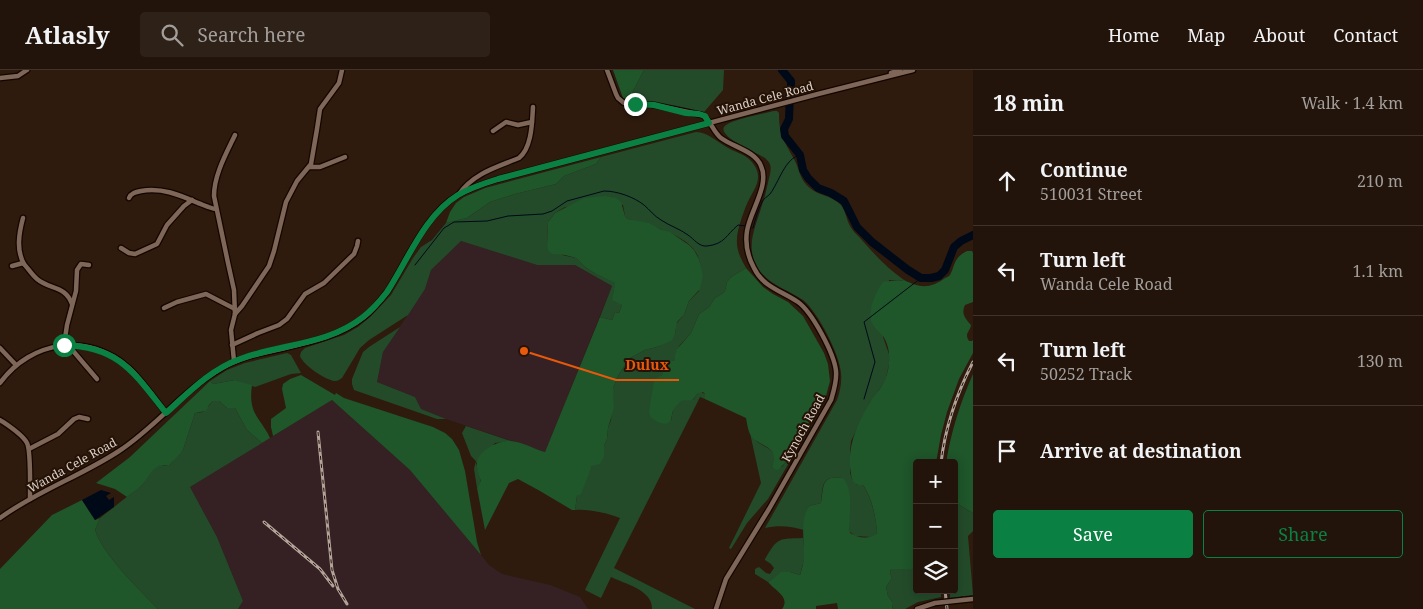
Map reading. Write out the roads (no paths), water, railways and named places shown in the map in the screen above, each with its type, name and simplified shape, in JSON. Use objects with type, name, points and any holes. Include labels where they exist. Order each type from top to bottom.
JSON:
[{"type":"street","points":[[0,78],[18,76],[27,70]]},
{"type":"street","points":[[235,312],[242,306],[269,266],[286,202],[299,178],[309,167],[313,157],[320,109],[339,83],[342,70]]},
{"type":"street","name":"Kynoch Road","points":[[606,70],[621,101],[628,104],[654,105],[705,116],[717,134],[756,158],[761,166],[764,178],[747,230],[748,253],[751,262],[766,284],[796,301],[808,312],[833,358],[836,378],[830,400],[769,509],[726,579],[716,609]]},
{"type":"street","name":"Wanda Cele Road","points":[[883,77],[900,70]]},
{"type":"street","name":"Wanda Cele Road","points":[[0,518],[30,499],[120,451],[200,382],[234,361],[328,336],[364,317],[387,292],[433,218],[458,195],[498,179],[913,70]]},
{"type":"street","points":[[458,195],[465,186],[479,175],[523,155],[528,145],[533,107]]},
{"type":"street","points":[[493,131],[506,122],[518,125],[532,122]]},
{"type":"street","points":[[234,361],[231,330],[235,312],[234,290],[214,196],[221,166],[235,135]]},
{"type":"street","points":[[309,167],[320,167],[345,157]]},
{"type":"street","points":[[128,198],[131,194],[139,191],[154,189],[216,209]]},
{"type":"street","points":[[122,248],[129,254],[135,254],[157,244],[167,225],[192,200]]},
{"type":"street","points":[[23,218],[19,248],[20,257],[38,280],[66,294],[72,304]]},
{"type":"street","points":[[232,345],[284,322],[305,294],[324,283],[354,254],[358,241]]},
{"type":"street","points":[[12,266],[24,264]]},
{"type":"street","points":[[89,265],[84,264],[78,268],[76,291],[67,325],[66,345],[97,379]]},
{"type":"street","points":[[164,308],[177,302],[206,294],[235,312]]},
{"type":"street","points":[[0,383],[16,365],[29,356],[43,350],[66,345],[79,346],[95,349],[112,356],[120,362],[135,374],[166,413]]},
{"type":"street","points":[[0,348],[16,365]]},
{"type":"street","points":[[29,449],[58,434],[74,419],[79,417],[88,419]]},
{"type":"street","points":[[0,420],[25,440],[29,449],[30,499]]},
{"type":"street","points":[[917,609],[935,603],[973,599]]},
{"type":"water","points":[[101,490],[111,493],[106,496],[109,500],[114,497],[114,507],[95,520],[82,500]]},
{"type":"waterway","points":[[782,70],[791,81],[789,119],[784,129],[785,136],[800,155],[803,170],[808,178],[818,188],[844,201],[857,227],[872,242],[921,278],[931,278],[939,276],[945,270],[954,247],[973,235]]},
{"type":"waterway","points":[[752,228],[763,201],[770,194],[786,165],[800,155]]},
{"type":"waterway","points":[[415,265],[444,228],[454,222],[487,221],[508,216],[543,214],[552,211],[567,201],[604,191],[620,193],[635,199],[659,218],[704,246],[722,241],[738,225],[745,226]]},
{"type":"waterway","points":[[864,399],[875,362],[864,322],[921,278]]},
{"type":"railway","points":[[942,459],[952,411],[973,362]]},
{"type":"railway","points":[[318,432],[332,570],[338,589],[347,604]]},
{"type":"railway","points":[[264,522],[320,569],[333,586]]},
{"type":"railway","points":[[945,594],[947,609]]},
{"type":"place","name":"Dulux","points":[[524,351]]}]
